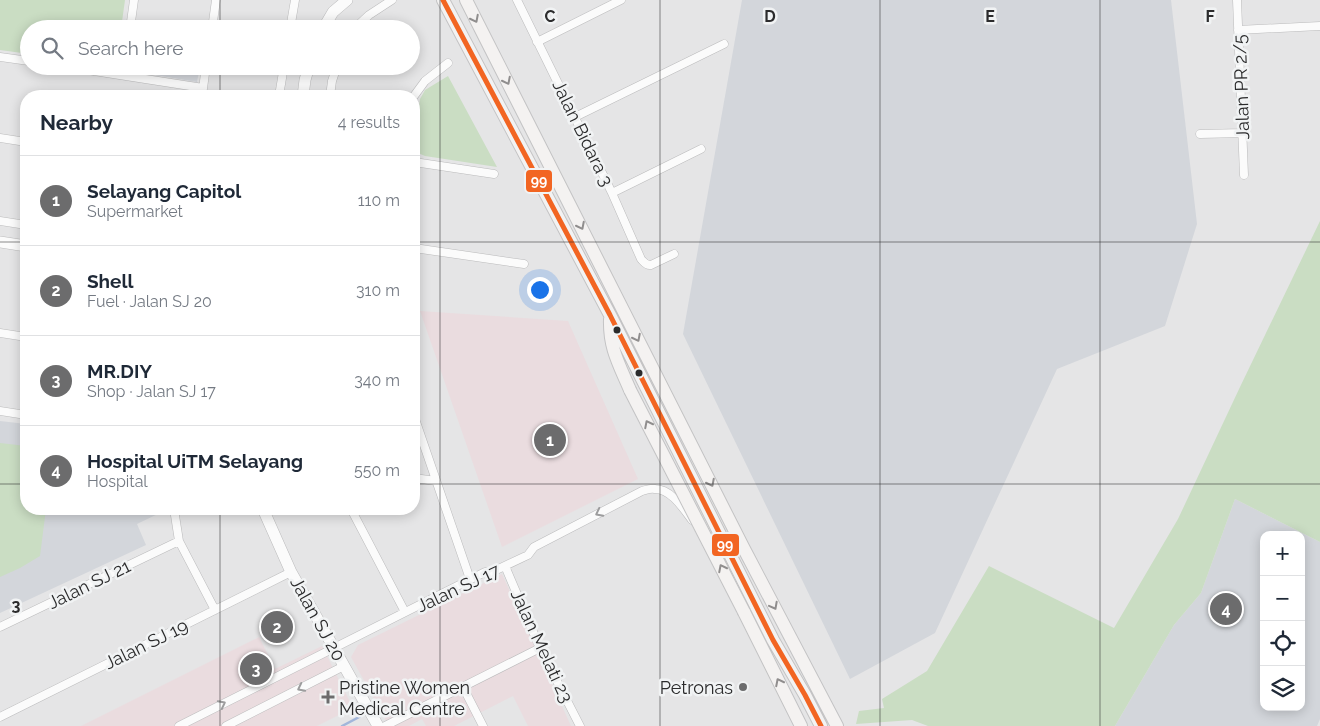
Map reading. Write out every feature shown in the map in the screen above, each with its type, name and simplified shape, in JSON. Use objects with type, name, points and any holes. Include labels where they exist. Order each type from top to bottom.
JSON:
[{"type":"main road","points":[[443,0],[610,315],[772,640],[821,726]]},
{"type":"main road","points":[[466,0],[743,547],[837,726]]},
{"type":"main road","points":[[610,315],[609,330],[616,361],[801,726]]},
{"type":"street","points":[[131,20],[134,0]]},
{"type":"street","points":[[213,20],[216,0]]},
{"type":"street","points":[[292,20],[295,0]]},
{"type":"street","points":[[328,20],[333,12],[347,0]]},
{"type":"street","points":[[364,20],[392,0]]},
{"type":"street","name":"Jalan Bidara 3","points":[[516,0],[612,193],[644,263],[649,266],[674,254]]},
{"type":"street","points":[[537,42],[609,3],[621,0]]},
{"type":"street","name":"Jalan PR 2/5","points":[[1237,0],[1244,175]]},
{"type":"street","points":[[1238,30],[1320,26]]},
{"type":"street","points":[[575,118],[724,44]]},
{"type":"street","points":[[0,57],[20,60]]},
{"type":"street","points":[[418,90],[425,81],[448,63]]},
{"type":"street","points":[[118,75],[192,90]]},
{"type":"street","points":[[202,90],[205,75]]},
{"type":"street","points":[[280,90],[282,75]]},
{"type":"street","points":[[304,90],[307,75]]},
{"type":"street","points":[[331,90],[334,75]]},
{"type":"street","points":[[1200,134],[1242,133]]},
{"type":"street","points":[[0,138],[20,141]]},
{"type":"street","points":[[612,193],[701,149]]},
{"type":"street","points":[[420,163],[494,174]]},
{"type":"street","points":[[0,221],[20,224]]},
{"type":"street","points":[[0,242],[20,245]]},
{"type":"street","points":[[420,249],[524,264]]},
{"type":"street","points":[[0,333],[20,336]]},
{"type":"street","points":[[0,410],[20,414]]},
{"type":"street","points":[[420,434],[470,580]]},
{"type":"street","points":[[420,479],[436,481]]},
{"type":"street","name":"Jalan SJ 17","points":[[179,726],[485,572],[492,572],[528,555],[534,547],[642,491],[653,488],[662,490],[673,497],[697,527],[724,543]]},
{"type":"street","points":[[175,515],[179,540],[215,610]]},
{"type":"street","name":"Jalan SJ 20","points":[[265,515],[291,572],[378,726]]},
{"type":"street","points":[[354,515],[405,612]]},
{"type":"street","name":"Jalan SJ 21","points":[[0,627],[179,540]]},
{"type":"street","name":"Jalan Melati 23","points":[[505,566],[540,648],[580,726]]},
{"type":"street","name":"Jalan SJ 19","points":[[0,717],[291,572]]},
{"type":"street","points":[[386,726],[540,648]]},
{"type":"street","points":[[226,726],[344,666]]},
{"type":"street","points":[[464,687],[483,726]]},
{"type":"shaded area","points":[[742,0],[1171,0],[1197,224],[1165,326],[1057,369],[935,633],[850,679],[683,334]]},
{"type":"shaded area","points":[[155,75],[198,75],[197,82]]},
{"type":"shaded area","points":[[420,311],[568,321],[638,479],[502,547]]},
{"type":"shaded area","points":[[0,421],[20,423],[20,515],[156,515],[137,524],[146,545],[0,613]]},
{"type":"shaded area","points":[[1235,499],[1298,531],[1260,531],[1260,711],[1305,711],[1305,534],[1320,542],[1320,719],[1317,726],[1115,726],[1174,625],[1201,593]]},
{"type":"shaded area","points":[[502,574],[571,726],[528,726],[513,696],[454,726],[426,726],[422,719],[409,726],[389,726],[351,657],[358,645]]},
{"type":"shaded area","points":[[259,637],[275,669],[322,646],[353,708],[317,726],[81,726]]},
{"type":"green space","points":[[0,0],[125,0],[122,20],[20,20],[20,53],[0,50]]},
{"type":"green space","points":[[448,76],[497,167],[420,154],[420,99],[425,90]]},
{"type":"green space","points":[[1320,221],[1320,542],[1305,534],[1305,531],[1298,531],[1235,499],[1201,593],[1174,625],[1115,726],[928,726],[912,720],[856,724],[859,711],[884,708],[882,699],[927,671],[989,566],[1114,628],[1178,519]]},
{"type":"green space","points":[[0,443],[20,445],[20,515],[45,515],[40,556],[0,577]]},
{"type":"waterway","points":[[342,726],[363,715]]},
{"type":"transit line","name":"99","points":[[443,0],[610,315],[773,640],[821,726]]},
{"type":"place","name":"Selayang Capitol","points":[[550,440]]},
{"type":"place","name":"Hospital UiTM Selayang","points":[[1226,609]]},
{"type":"place","name":"Shell","points":[[277,627]]},
{"type":"place","name":"MR.DIY","points":[[256,669]]},
{"type":"place","name":"Petronas","points":[[743,687]]},
{"type":"place","name":"Pristine Women Medical Centre","points":[[328,697]]}]
